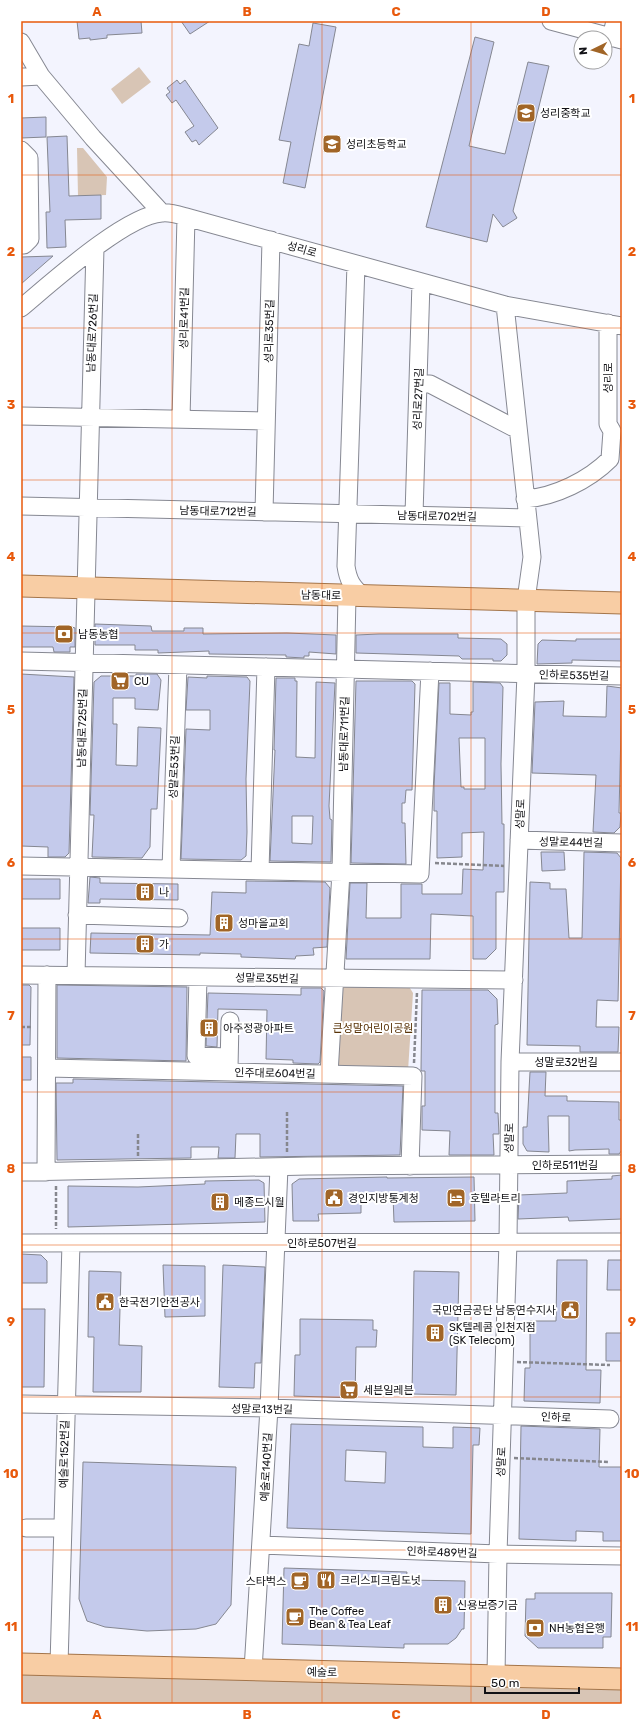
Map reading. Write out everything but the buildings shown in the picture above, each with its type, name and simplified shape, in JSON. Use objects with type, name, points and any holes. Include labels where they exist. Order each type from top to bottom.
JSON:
[{"type":"main road","name":"남동대로","points":[[21,586],[622,603]]},
{"type":"main road","name":"예술로","points":[[21,1664],[622,1679]]},
{"type":"street","points":[[551,21],[616,39],[615,21]]},
{"type":"street","points":[[21,42],[41,76],[93,138],[162,213]]},
{"type":"street","points":[[21,77],[41,76]]},
{"type":"street","points":[[21,150],[29,158],[30,239],[24,245],[21,245]]},
{"type":"street","name":"성리로","points":[[21,308],[94,248],[136,221],[162,213],[186,217],[505,305],[615,325],[608,424],[617,431]]},
{"type":"street","name":"성리로41번길","points":[[181,419],[186,217]]},
{"type":"street","name":"성리로35번길","points":[[264,512],[271,240]]},
{"type":"street","name":"남동대로726번길","points":[[86,589],[94,248]]},
{"type":"street","points":[[346,566],[343,578],[338,588],[346,596],[354,589],[348,578],[346,566],[356,264]]},
{"type":"street","name":"성리로27번길","points":[[414,515],[421,282]]},
{"type":"street","points":[[505,305],[526,518],[532,557],[526,600]]},
{"type":"street","points":[[418,384],[430,384],[518,430]]},
{"type":"street","points":[[21,416],[266,421]]},
{"type":"street","points":[[525,499],[563,490],[602,466],[610,459],[617,431]]},
{"type":"street","points":[[21,506],[88,508]]},
{"type":"street","name":"남동대로712번길","points":[[88,508],[348,514]]},
{"type":"street","name":"남동대로702번길","points":[[348,514],[526,518]]},
{"type":"street","name":"남동대로725번길","points":[[76,975],[86,589]]},
{"type":"street","name":"남동대로711번길","points":[[328,1074],[342,872],[346,596]]},
{"type":"street","name":"성말로","points":[[496,1676],[498,1554],[508,1242],[510,1062],[526,674],[526,600]]},
{"type":"street","points":[[21,661],[526,674]]},
{"type":"street","name":"성말로53번길","points":[[171,869],[178,665]]},
{"type":"street","points":[[260,871],[266,667]]},
{"type":"street","points":[[21,866],[342,872],[420,868],[430,671]]},
{"type":"street","name":"인하로535번길","points":[[526,674],[622,676]]},
{"type":"street","name":"성말로44번길","points":[[519,840],[622,843]]},
{"type":"street","points":[[77,915],[179,918]]},
{"type":"street","name":"성말로35번길","points":[[21,975],[514,980]]},
{"type":"street","points":[[47,975],[47,1068],[51,1172]]},
{"type":"street","points":[[198,977],[196,1056],[229,1064],[230,1021]]},
{"type":"street","name":"성말로32번길","points":[[510,1062],[622,1062]]},
{"type":"street","name":"인주대로604번길","points":[[47,1068],[229,1064],[328,1074],[413,1076]]},
{"type":"street","points":[[410,1166],[413,1076]]},
{"type":"street","name":"인하로511번길","points":[[508,1166],[622,1164]]},
{"type":"street","points":[[21,1172],[283,1167],[508,1166]]},
{"type":"street","name":"예술로140번길","points":[[253,1670],[269,1408],[277,1243],[283,1167]]},
{"type":"street","name":"인하로507번길","points":[[21,1243],[622,1242]]},
{"type":"street","name":"예술로152번길","points":[[59,1665],[65,1405],[63,1243]]},
{"type":"street","name":"성말로13번길","points":[[21,1404],[269,1408],[502,1415]]},
{"type":"street","name":"인하로","points":[[502,1415],[610,1419]]},
{"type":"street","points":[[23,1528],[63,1528]]},
{"type":"street","name":"인하로489번길","points":[[261,1545],[498,1554],[622,1556]]},
{"type":"path","points":[[420,868],[518,867]]},
{"type":"path","points":[[413,1076],[418,979]]},
{"type":"path","points":[[283,1167],[287,1110]]},
{"type":"path","points":[[138,1132],[138,1170]]},
{"type":"path","points":[[51,1172],[63,1243]]},
{"type":"path","points":[[504,1361],[610,1365]]},
{"type":"path","points":[[501,1458],[610,1462]]},
{"type":"green space","points":[[139,67],[151,82],[122,104],[111,89]]},
{"type":"green space","points":[[77,148],[83,148],[107,177],[106,195],[78,196]]},
{"type":"green space","name":"큰성말어린이공원","points":[[344,983],[408,985],[413,993],[408,1071],[337,1070],[338,988]]},
{"type":"green space","points":[[21,1665],[622,1679],[622,1704],[21,1704]]},
{"type":"place","name":"성리중학교","points":[[526,113]]},
{"type":"place","name":"성리초등학교","points":[[332,144]]},
{"type":"place","name":"남동농협","points":[[64,634]]},
{"type":"place","name":"CU","points":[[120,681]]},
{"type":"place","name":"나","points":[[145,892]]},
{"type":"place","name":"성마을교회","points":[[224,923]]},
{"type":"place","name":"가","points":[[145,944]]},
{"type":"place","name":"아주정광아파트","points":[[209,1028]]},
{"type":"place","name":"경인지방통계청","points":[[334,1198]]},
{"type":"place","name":"호텔라트리","points":[[456,1198]]},
{"type":"place","name":"메종드시월","points":[[220,1202]]},
{"type":"place","name":"한국전기안전공사","points":[[105,1302]]},
{"type":"place","name":"국민연금공단 남동연수지사","points":[[570,1310]]},
{"type":"place","name":"SK텔레콤 인천지점 (SK Telecom)","points":[[435,1333]]},
{"type":"place","name":"세븐일레븐","points":[[349,1390]]},
{"type":"place","name":"크리스피크림도넛","points":[[326,1580]]},
{"type":"place","name":"스타벅스","points":[[300,1581]]},
{"type":"place","name":"신용보증기금","points":[[443,1605]]},
{"type":"place","name":"The Coffee Bean & Tea Leaf","points":[[295,1617]]},
{"type":"place","name":"NH농협은행","points":[[535,1628]]}]
